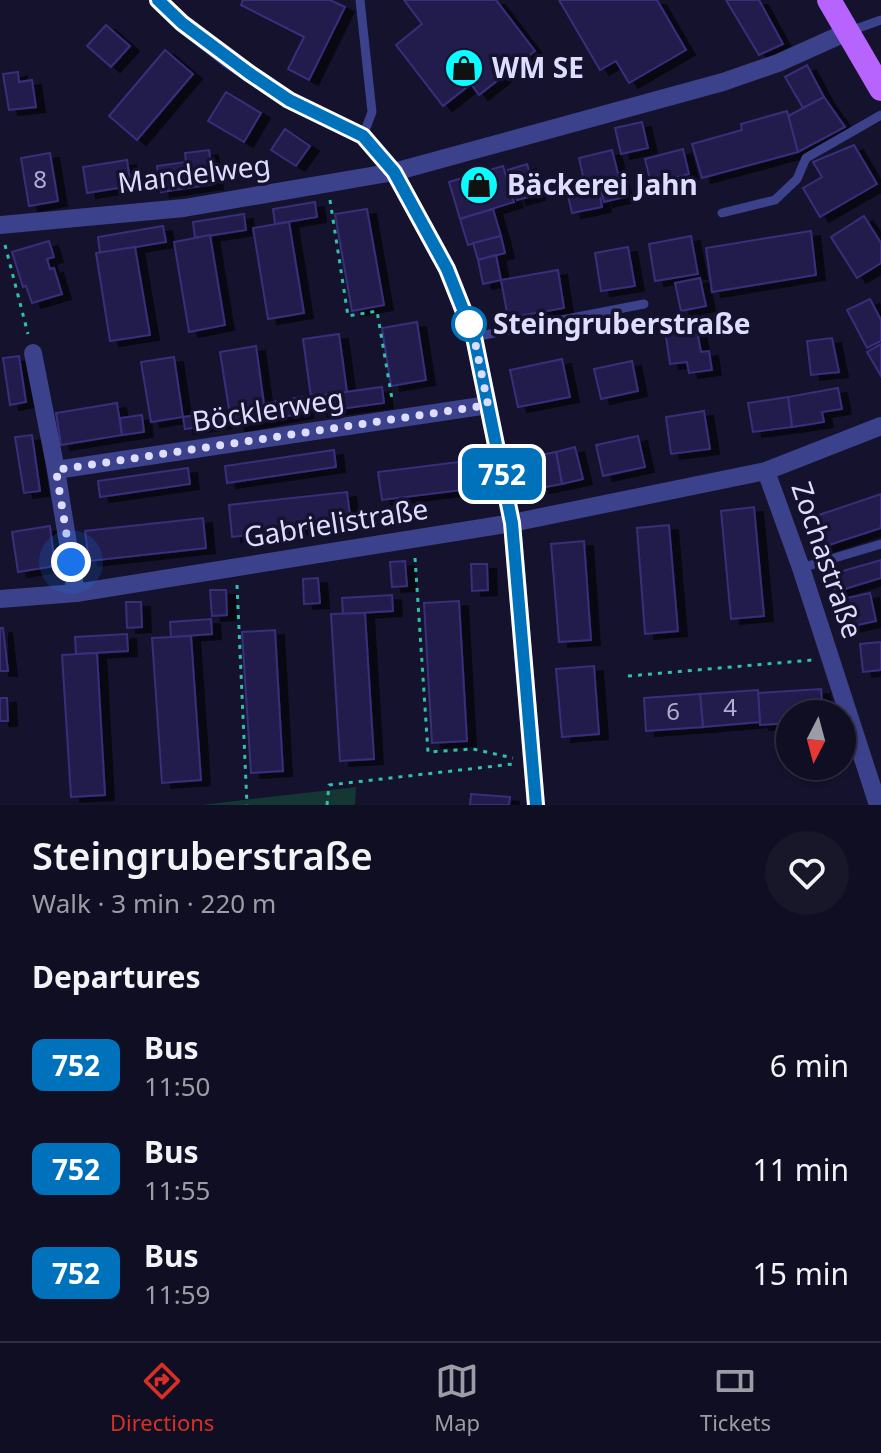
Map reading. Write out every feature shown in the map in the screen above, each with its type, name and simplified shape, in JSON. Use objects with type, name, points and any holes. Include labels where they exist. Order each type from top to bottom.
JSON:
[{"type":"main road","points":[[829,0],[881,89]]},
{"type":"street","points":[[158,0],[182,23],[289,100],[363,136],[394,172],[447,269],[474,337],[512,523],[536,805]]},
{"type":"street","name":"Mandelweg","points":[[0,225],[184,208],[394,172],[723,82],[778,63],[847,32]]},
{"type":"street","points":[[33,353],[76,593]]},
{"type":"street","name":"Böcklerweg","points":[[56,470],[488,405]]},
{"type":"street","name":"Gabrielistraße","points":[[0,599],[76,593],[512,523],[766,471],[881,426]]},
{"type":"street","name":"Zochastraße","points":[[766,471],[878,805]]},
{"type":"lane","points":[[360,0],[372,112],[363,136]]},
{"type":"lane","points":[[847,32],[881,20]]},
{"type":"lane","points":[[722,213],[775,200],[797,179],[806,158],[881,115]]},
{"type":"lane","points":[[474,337],[644,304]]},
{"type":"lane","points":[[801,568],[881,544]]},
{"type":"path","points":[[327,183],[348,316],[377,311],[395,419]]},
{"type":"path","points":[[0,225],[33,353]]},
{"type":"path","points":[[414,539],[428,752],[473,749],[533,762]]},
{"type":"path","points":[[236,568],[247,805]]},
{"type":"path","points":[[628,676],[831,658]]},
{"type":"path","points":[[327,805],[329,785],[533,762]]},
{"type":"green space","points":[[356,787],[355,805],[201,805]]},
{"type":"building","points":[[243,0],[330,0],[345,7],[309,80],[288,69],[304,37],[241,5]]},
{"type":"building","name":"WM SE","points":[[404,0],[496,0],[535,51],[479,95],[471,84],[443,106],[396,45],[422,24]]},
{"type":"building","points":[[559,0],[657,0],[686,50],[629,83],[616,61],[600,70]]},
{"type":"building","points":[[726,0],[759,0],[783,44],[759,55]]},
{"type":"building","points":[[106,25],[130,46],[111,67],[87,46]]},
{"type":"building","points":[[165,50],[193,74],[137,140],[109,116]]},
{"type":"building","points":[[807,65],[824,97],[803,108],[785,77]]},
{"type":"building","points":[[18,72],[19,82],[32,80],[36,107],[9,110],[3,74]]},
{"type":"building","points":[[226,92],[261,113],[244,142],[208,121]]},
{"type":"building","points":[[824,97],[845,127],[798,152],[788,116]]},
{"type":"building","points":[[787,111],[798,152],[702,178],[692,144],[742,130],[741,124]]},
{"type":"building","points":[[642,122],[648,148],[621,154],[615,128]]},
{"type":"building","points":[[285,129],[310,146],[296,166],[271,150]]},
{"type":"building","points":[[854,145],[877,184],[820,217],[803,188],[822,177],[813,162]]},
{"type":"building","points":[[683,149],[689,174],[651,184],[645,159]]},
{"type":"building","points":[[209,150],[214,184],[161,192],[157,166],[186,162],[185,153]]},
{"type":"building","points":[[612,150],[624,197],[604,202],[598,177],[584,181],[579,158]]},
{"type":"building","points":[[50,153],[58,201],[29,206],[21,158]]},
{"type":"building","points":[[127,160],[131,186],[87,193],[83,167]]},
{"type":"building","points":[[527,164],[536,195],[517,200],[508,170]]},
{"type":"building","points":[[503,166],[514,202],[460,219],[449,182]]},
{"type":"building","points":[[598,185],[602,207],[572,213],[567,191]]},
{"type":"building","points":[[315,202],[317,217],[275,224],[273,209]]},
{"type":"building","points":[[367,209],[384,305],[352,311],[335,214]]},
{"type":"building","points":[[493,209],[501,236],[468,245],[460,219]]},
{"type":"building","points":[[244,214],[246,230],[195,238],[193,222]]},
{"type":"building","points":[[864,216],[881,243],[881,263],[857,278],[831,237]]},
{"type":"building","points":[[289,222],[304,313],[268,319],[253,228]]},
{"type":"building","points":[[163,226],[166,242],[100,253],[98,237]]},
{"type":"building","points":[[811,231],[816,275],[712,292],[706,248]]},
{"type":"building","points":[[210,235],[225,325],[189,332],[174,242]]},
{"type":"building","points":[[501,236],[505,253],[478,260],[473,243]]},
{"type":"building","points":[[691,236],[698,274],[655,281],[649,244]]},
{"type":"building","points":[[49,241],[54,257],[47,259],[50,269],[54,268],[62,294],[32,303],[26,286],[23,287],[12,252]]},
{"type":"building","points":[[135,247],[150,335],[110,341],[96,253]]},
{"type":"building","points":[[628,247],[635,286],[601,291],[595,253]]},
{"type":"building","points":[[496,255],[501,280],[483,284],[478,260]]},
{"type":"building","points":[[558,270],[564,308],[508,318],[501,280]]},
{"type":"building","points":[[700,278],[706,306],[681,311],[675,283]]},
{"type":"building","points":[[870,299],[881,320],[881,341],[867,348],[847,310]]},
{"type":"building","points":[[417,322],[426,380],[391,386],[382,328]]},
{"type":"building","points":[[696,325],[701,352],[709,351],[712,370],[689,373],[687,362],[670,364],[665,330]]},
{"type":"building","points":[[339,334],[347,392],[311,397],[303,339]]},
{"type":"building","points":[[832,338],[839,372],[811,375],[807,341]]},
{"type":"building","points":[[881,344],[881,376],[867,352]]},
{"type":"building","points":[[256,346],[264,404],[229,409],[220,352]]},
{"type":"building","points":[[19,356],[26,402],[10,405],[3,358]]},
{"type":"building","points":[[174,357],[183,417],[151,422],[141,362]]},
{"type":"building","points":[[562,359],[570,397],[518,407],[510,370]]},
{"type":"building","points":[[632,361],[638,391],[601,399],[594,369]]},
{"type":"building","points":[[382,387],[384,403],[319,412],[316,396]]},
{"type":"building","points":[[838,388],[842,409],[822,412],[824,422],[792,427],[788,397]]},
{"type":"building","points":[[302,397],[304,413],[236,426],[233,409]]},
{"type":"building","points":[[788,397],[792,427],[753,432],[748,403]]},
{"type":"building","points":[[117,403],[122,435],[61,445],[56,413]]},
{"type":"building","points":[[222,411],[224,423],[185,429],[183,417]]},
{"type":"building","points":[[704,411],[710,449],[671,454],[666,417]]},
{"type":"building","points":[[142,415],[144,432],[122,435],[120,418]]},
{"type":"building","points":[[32,435],[40,491],[24,493],[15,437]]},
{"type":"building","points":[[638,436],[645,467],[603,476],[596,445]]},
{"type":"building","points":[[575,447],[583,479],[562,484],[556,452]]},
{"type":"building","points":[[334,450],[336,467],[227,483],[225,466]]},
{"type":"building","points":[[556,452],[562,484],[540,488],[535,456]]},
{"type":"building","points":[[474,460],[478,488],[382,500],[378,472]]},
{"type":"building","points":[[188,468],[190,484],[100,497],[98,481]]},
{"type":"building","points":[[347,492],[351,523],[232,537],[229,505]]},
{"type":"building","points":[[881,494],[881,528],[823,547],[813,517]]},
{"type":"building","points":[[754,507],[764,616],[731,619],[721,511]]},
{"type":"building","points":[[203,518],[206,548],[89,561],[85,531]]},
{"type":"building","points":[[669,525],[678,631],[645,634],[637,528]]},
{"type":"building","points":[[50,526],[55,566],[18,572],[12,532]]},
{"type":"building","points":[[584,541],[591,640],[559,642],[551,544]]},
{"type":"building","points":[[881,560],[881,578],[835,592],[829,575]]},
{"type":"building","points":[[405,561],[407,586],[392,587],[390,562]]},
{"type":"building","points":[[471,564],[487,564],[488,590],[472,591]]},
{"type":"building","points":[[318,578],[320,603],[304,604],[303,579]]},
{"type":"building","points":[[210,590],[226,590],[227,615],[212,616]]},
{"type":"building","points":[[870,593],[876,621],[844,628],[838,600]]},
{"type":"building","points":[[392,595],[393,611],[343,614],[342,598]]},
{"type":"building","points":[[459,601],[467,741],[432,743],[424,603]]},
{"type":"building","points":[[126,602],[141,602],[142,627],[127,628]]},
{"type":"building","points":[[365,613],[374,759],[340,761],[331,614]]},
{"type":"building","points":[[211,619],[212,634],[171,637],[170,622]]},
{"type":"building","points":[[0,628],[3,628],[8,671],[0,671]]},
{"type":"building","points":[[275,630],[283,771],[251,773],[242,632]]},
{"type":"building","points":[[127,634],[128,651],[76,654],[75,637]]},
{"type":"building","points":[[191,636],[201,780],[162,783],[152,638]]},
{"type":"building","points":[[881,642],[881,670],[863,672],[860,644]]},
{"type":"building","points":[[97,653],[105,795],[71,797],[62,655]]},
{"type":"building","points":[[594,666],[599,734],[562,737],[556,669]]},
{"type":"building","points":[[821,689],[822,700],[776,700],[776,724],[760,725],[758,693]]},
{"type":"building","points":[[758,690],[760,722],[703,727],[700,694]]},
{"type":"building","points":[[700,694],[703,727],[646,731],[644,698]]},
{"type":"building","points":[[0,698],[7,698],[8,721],[0,721]]},
{"type":"building","points":[[471,794],[510,797],[509,805],[470,805]]},
{"type":"bus line","name":"752","points":[[158,0],[228,59],[289,100],[363,136],[394,172],[447,269],[474,337],[512,523],[536,805]]},
{"type":"place","name":"WM SE","points":[[464,68]]},
{"type":"place","name":"Bäckerei Jahn","points":[[479,185]]},
{"type":"place","name":"Steingruberstraße","points":[[469,324]]},
{"type":"route","points":[[71,562],[56,470],[488,405],[474,337],[465,314],[469,324]]}]
